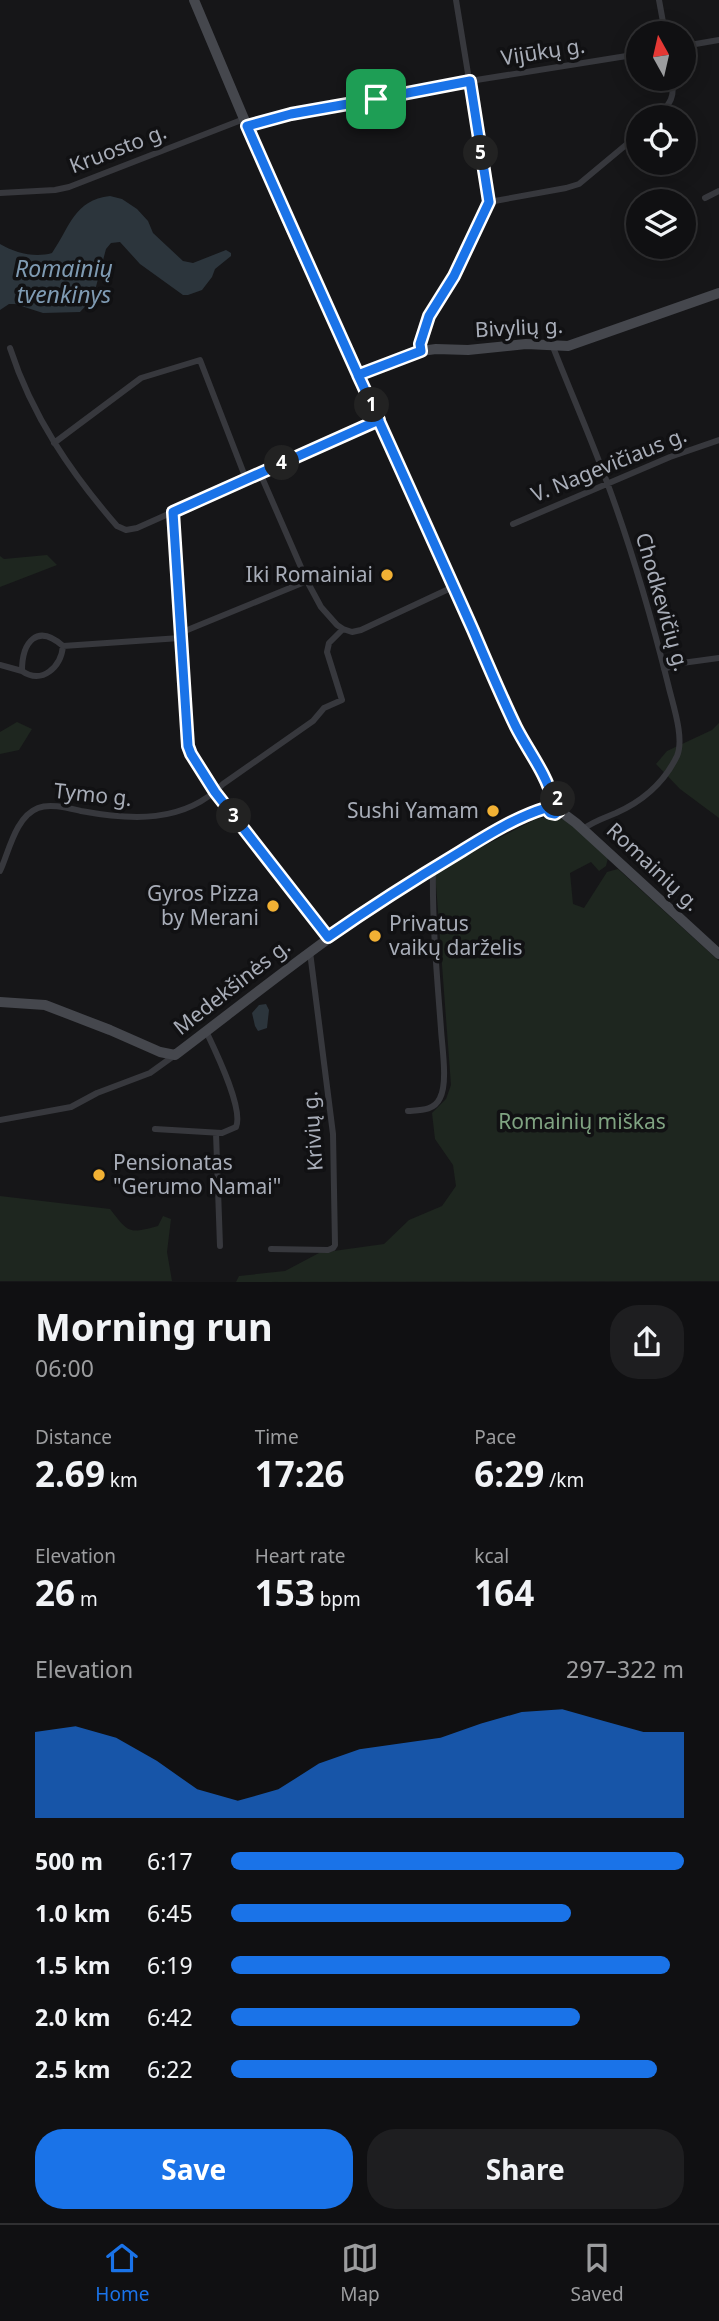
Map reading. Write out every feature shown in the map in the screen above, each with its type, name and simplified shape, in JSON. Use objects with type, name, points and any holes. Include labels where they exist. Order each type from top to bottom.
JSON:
[{"type":"main road","points":[[194,0],[293,232],[516,726],[549,787],[552,798]]},
{"type":"main road","name":"Bivylių g.","points":[[358,375],[421,351],[484,349],[526,344],[574,344],[719,293]]},
{"type":"main road","points":[[552,798],[560,801],[561,806],[559,811],[552,814],[546,808],[546,803],[552,798]]},
{"type":"main road","name":"Medekšinės g.","points":[[175,1055],[328,937],[433,868],[481,840],[546,808]]},
{"type":"main road","name":"Romainių g.","points":[[559,811],[583,829],[719,954]]},
{"type":"main road","points":[[0,1002],[46,1005],[160,1052],[175,1055]]},
{"type":"street","points":[[421,351],[420,344],[429,316],[454,276],[489,202],[456,0]]},
{"type":"street","points":[[659,0],[663,21]]},
{"type":"street","points":[[696,44],[719,40]]},
{"type":"street","name":"Vijūkų g.","points":[[246,123],[470,81],[626,56]]},
{"type":"street","name":"Kruosto g.","points":[[0,193],[69,187],[246,123]]},
{"type":"street","points":[[489,202],[579,184],[626,145]]},
{"type":"street","points":[[705,198],[719,191]]},
{"type":"street","name":"Chodkevičių g.","points":[[552,346],[608,484],[639,575],[678,725],[678,754],[666,776],[646,796],[583,829]]},
{"type":"street","points":[[10,348],[26,392],[54,443],[96,502],[121,529],[137,528],[379,420]]},
{"type":"street","points":[[54,443],[141,378],[200,360],[246,479]]},
{"type":"street","name":"V. Nagevičiaus g.","points":[[513,524],[670,457],[719,440]]},
{"type":"street","points":[[260,472],[307,581],[321,607],[343,629],[352,632],[361,630],[453,587]]},
{"type":"street","points":[[173,512],[188,746],[215,792],[328,937]]},
{"type":"street","points":[[22,671],[25,649],[31,638],[56,641],[63,646],[180,636],[307,581]]},
{"type":"street","points":[[215,792],[301,730],[324,708],[342,700],[327,652],[329,643],[343,629]]},
{"type":"street","points":[[0,665],[28,675],[50,673],[55,668],[63,646]]},
{"type":"street","points":[[664,669],[682,663],[719,658]]},
{"type":"street","name":"Tymo g.","points":[[0,871],[12,836],[36,808],[48,806],[135,818],[165,816],[185,809],[215,792]]},
{"type":"street","points":[[408,1111],[431,1108],[436,1105],[443,1091],[433,868]]},
{"type":"street","name":"Krivių g.","points":[[271,1249],[328,1250],[335,1245],[333,1134],[310,950]]},
{"type":"street","points":[[155,1129],[216,1133],[232,1130],[239,1122],[229,1084],[206,1031]]},
{"type":"street","name":"Medekšinės g.","points":[[0,1120],[71,1107],[97,1093],[150,1073],[175,1055]]},
{"type":"street","points":[[216,1133],[220,1246]]},
{"type":"green space","points":[[47,555],[57,565],[0,587],[0,556],[4,559]]},
{"type":"green space","points":[[17,722],[32,729],[19,750],[0,754],[0,732]]},
{"type":"green space","points":[[719,723],[719,818],[680,789],[656,764],[667,751],[712,730]]},
{"type":"green space","name":"Romainių miškas","points":[[555,817],[572,822],[608,858],[606,866],[599,871],[591,862],[570,873],[573,904],[584,908],[607,872],[618,869],[719,961],[719,1281],[236,1282],[239,1276],[285,1271],[319,1253],[384,1244],[409,1220],[442,1206],[456,1186],[453,1165],[435,1139],[432,1113],[446,1099],[451,1085],[435,871],[538,818]]},
{"type":"green space","points":[[0,1196],[110,1209],[130,1230],[158,1226],[163,1216],[171,1219],[167,1252],[172,1281],[0,1281]]},
{"type":"water","name":"Romainių tvenkinys","points":[[110,196],[122,199],[137,209],[148,221],[153,233],[183,261],[193,263],[226,250],[231,256],[215,269],[202,290],[183,295],[140,264],[120,242],[111,243],[106,249],[93,298],[80,312],[43,313],[15,304],[9,304],[0,310],[0,244],[25,254],[52,253],[81,209],[88,203]]},
{"type":"water","points":[[266,1004],[269,1010],[267,1028],[258,1031],[252,1013],[259,1005]]},
{"type":"place","name":"Iki Romainiai","points":[[387,575]]},
{"type":"place","name":"Sushi Yamam","points":[[493,811]]},
{"type":"place","name":"Gyros Pizza by Merani","points":[[273,906]]},
{"type":"place","name":"Privatus vaikų darželis","points":[[375,936]]},
{"type":"place","name":"Pensionatas \"Gerumo Namai\"","points":[[99,1175]]},
{"type":"route","points":[[376,99],[291,114],[247,126],[318,288],[379,420],[516,726],[549,787],[552,798],[558,799],[561,806],[555,814],[546,808],[481,840],[416,878],[328,937],[215,792],[188,746],[173,512],[379,420],[358,375],[421,351],[420,344],[429,316],[454,276],[489,202],[470,81],[376,99]]}]
